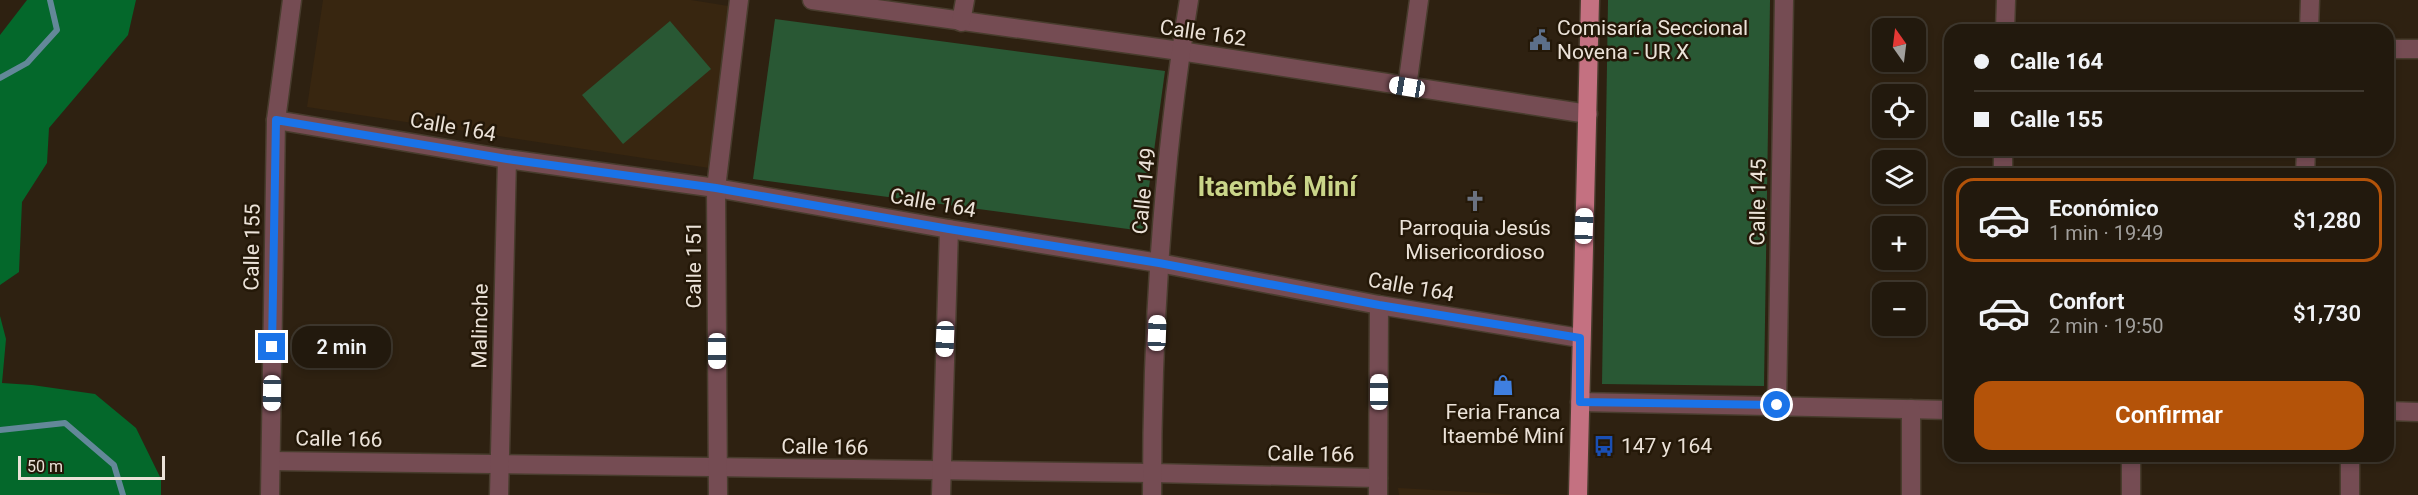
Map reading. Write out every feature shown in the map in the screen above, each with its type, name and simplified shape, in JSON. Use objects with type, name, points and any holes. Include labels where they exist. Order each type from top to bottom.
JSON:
[{"type":"main road","points":[[1578,495],[1580,338],[1590,0]]},
{"type":"street","name":"Calle 155","points":[[270,495],[276,120],[292,0]]},
{"type":"street","name":"Calle 151","points":[[717,495],[716,188],[739,0]]},
{"type":"street","name":"Calle 162","points":[[812,0],[1180,51],[1588,114]]},
{"type":"street","points":[[961,22],[965,0]]},
{"type":"street","name":"Calle 149","points":[[1152,495],[1159,263],[1180,51],[1188,0]]},
{"type":"street","points":[[1407,87],[1419,0]]},
{"type":"street","name":"Calle 145","points":[[1777,405],[1784,0]]},
{"type":"street","points":[[2006,0],[2006,24]]},
{"type":"street","points":[[2309,24],[2310,0]]},
{"type":"street","points":[[2394,49],[2418,49]]},
{"type":"street","name":"Calle 164","points":[[276,120],[507,159],[716,188],[1159,263],[1379,305],[1580,338]]},
{"type":"street","name":"Malinche","points":[[499,495],[507,159]]},
{"type":"street","points":[[941,495],[949,229]]},
{"type":"street","points":[[1378,487],[1379,305]]},
{"type":"street","points":[[1580,402],[1944,410]]},
{"type":"street","points":[[1911,409],[1911,495]]},
{"type":"street","points":[[2394,411],[2418,412]]},
{"type":"street","name":"Calle 166","points":[[271,461],[1152,472],[1378,487]]},
{"type":"street","points":[[2131,462],[2131,495]]},
{"type":"street","points":[[2350,462],[2350,495]]},
{"type":"shaded area","points":[[323,0],[691,0],[741,8],[716,169],[307,107]]},
{"type":"shaded area","points":[[1399,488],[1520,495],[1399,495]]},
{"type":"green space","points":[[27,0],[136,0],[128,35],[49,128],[47,163],[22,202],[19,272],[0,285],[0,35]]},
{"type":"green space","points":[[1608,0],[1770,0],[1764,386],[1602,384]]},
{"type":"green space","points":[[775,19],[1165,71],[1143,231],[753,179]]},
{"type":"green space","points":[[670,21],[711,69],[623,144],[582,95]]},
{"type":"green space","points":[[0,316],[6,339],[2,383],[95,394],[136,428],[161,479],[161,495],[0,495]]},
{"type":"waterway","points":[[0,78],[27,63],[57,30],[50,0]]},
{"type":"waterway","points":[[0,430],[65,423],[114,465],[123,495]]},
{"type":"place","name":"Comisaría Seccional Novena - UR X","points":[[1540,40]]},
{"type":"place","name":"Parroquia Jesús Misericordioso","points":[[1475,201]]},
{"type":"place","name":"Feria Franca Itaembé Miní","points":[[1503,385]]},
{"type":"place","name":"147 y 164","points":[[1604,446]]},
{"type":"district","name":"Itaembé Miní","points":[[1277,187]]},
{"type":"route","points":[[272,347],[276,120],[507,159],[716,188],[1159,263],[1379,305],[1580,338],[1580,402],[1777,405]]}]
